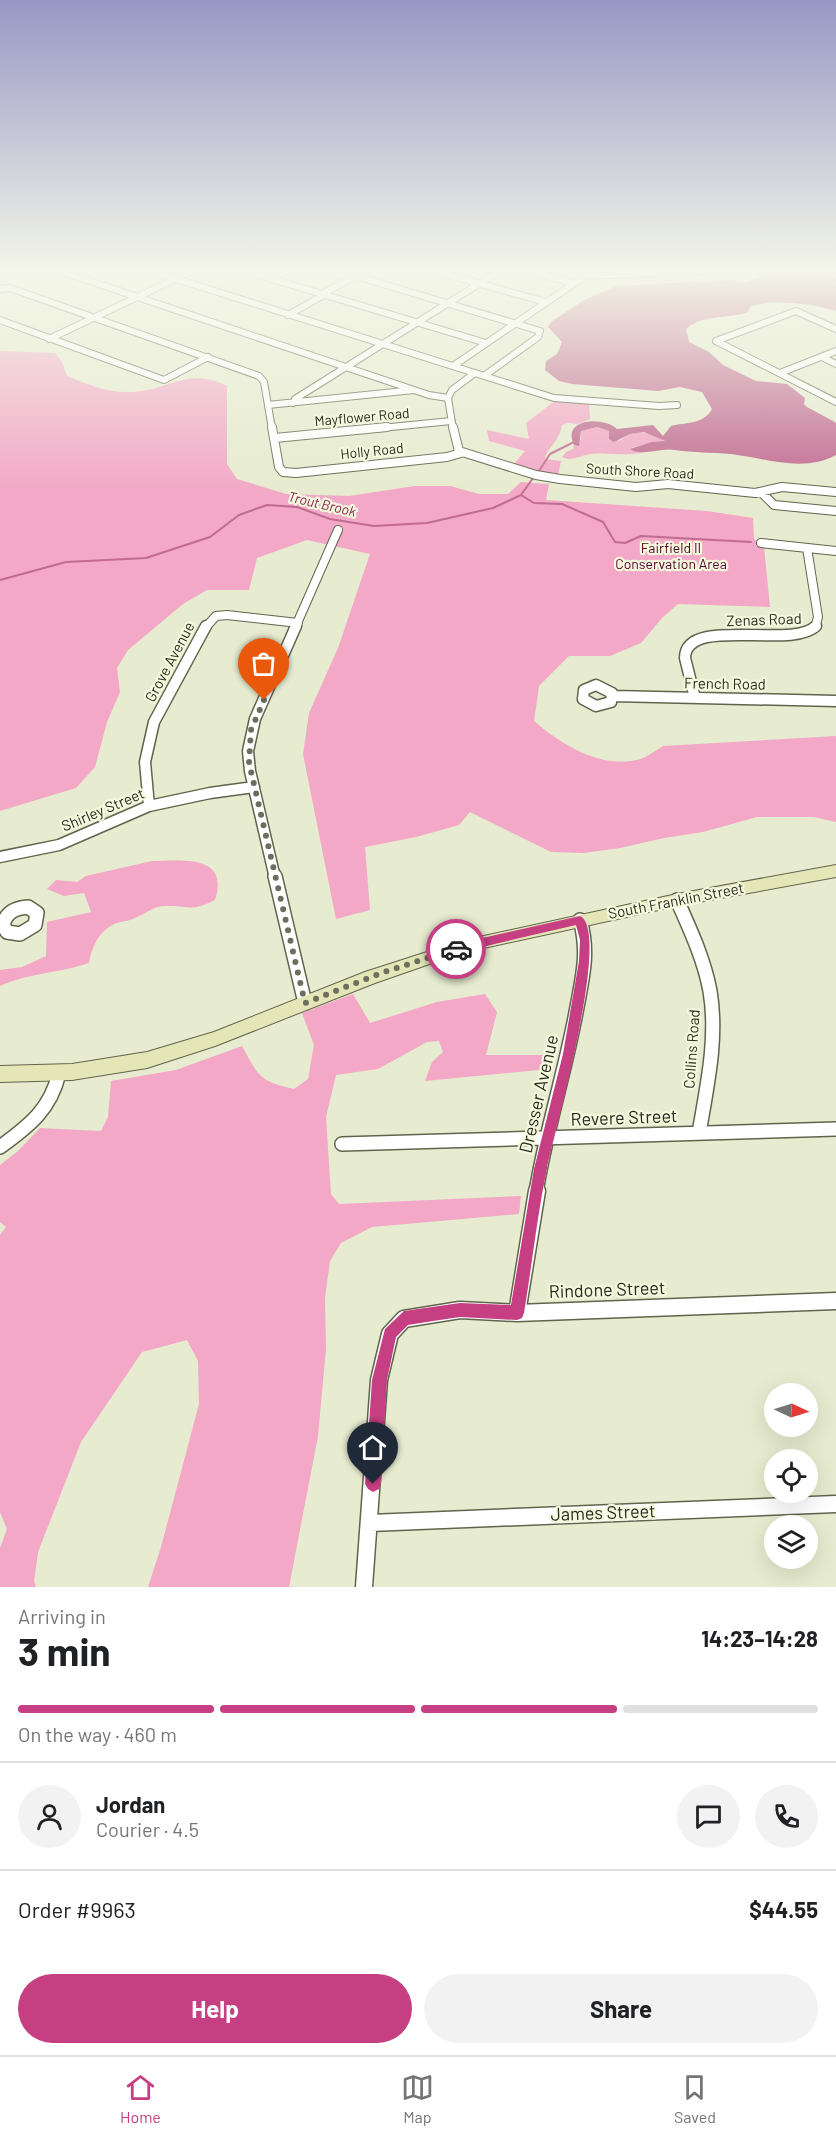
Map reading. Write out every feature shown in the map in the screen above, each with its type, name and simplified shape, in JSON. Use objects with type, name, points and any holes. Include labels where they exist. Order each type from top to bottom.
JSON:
[{"type":"main road","name":"South Franklin Street","points":[[0,1074],[59,1073],[115,1066],[165,1055],[215,1039],[384,972],[435,955],[505,936],[580,920],[836,871]]},
{"type":"street","points":[[64,344],[164,380],[208,357]]},
{"type":"street","points":[[171,344],[261,377],[275,438]]},
{"type":"street","points":[[277,344],[448,401]]},
{"type":"street","points":[[293,403],[295,399],[380,344]]},
{"type":"street","points":[[385,344],[561,400],[677,405]]},
{"type":"street","points":[[453,366],[484,344]]},
{"type":"street","points":[[483,376],[527,344]]},
{"type":"street","points":[[722,344],[836,402]]},
{"type":"street","points":[[780,373],[836,351]]},
{"type":"street","points":[[822,357],[836,364]]},
{"type":"street","points":[[461,453],[456,448],[448,401],[452,390],[475,373]]},
{"type":"street","points":[[268,405],[414,390]]},
{"type":"street","name":"Mayflower Road","points":[[275,438],[451,421]]},
{"type":"street","name":"Holly Road","points":[[275,438],[279,467],[285,472],[436,458],[461,453]]},
{"type":"street","name":"South Shore Road","points":[[461,453],[555,479],[631,487],[668,484],[762,493],[782,487],[836,492]]},
{"type":"street","points":[[762,493],[774,505],[836,511]]},
{"type":"street","points":[[305,1003],[254,788],[248,751],[251,730],[338,531]]},
{"type":"street","points":[[761,543],[836,551]]},
{"type":"street","name":"Zenas Road","points":[[695,698],[685,656],[687,647],[694,640],[716,635],[797,635],[806,634],[815,628],[818,617],[807,548]]},
{"type":"street","name":"Grove Avenue","points":[[149,806],[145,762],[154,723],[208,622],[216,616],[227,615],[298,623]]},
{"type":"street","name":"French Road","points":[[613,696],[836,701]]},
{"type":"street","name":"Shirley Street","points":[[0,857],[59,845],[149,806],[210,793],[254,788]]},
{"type":"street","name":"Collins Road","points":[[676,900],[695,940],[711,993],[712,1040],[699,1133]]},
{"type":"street","name":"Dresser Avenue","points":[[517,1313],[540,1169],[568,1054],[585,961],[586,940],[580,920]]},
{"type":"street","points":[[0,1147],[43,1114],[55,1095],[59,1073]]},
{"type":"street","name":"Revere Street","points":[[342,1144],[836,1129]]},
{"type":"street","name":"Rindone Street","points":[[364,1587],[379,1380],[390,1334],[404,1318],[460,1310],[517,1313],[836,1301]]},
{"type":"street","name":"James Street","points":[[370,1522],[836,1504]]},
{"type":"green space","name":"Fairfield II Conservation Area","points":[[0,351],[55,353],[62,362],[67,376],[111,391],[140,391],[200,378],[227,386],[227,464],[237,479],[286,494],[349,496],[415,486],[450,486],[479,494],[508,494],[521,482],[549,484],[546,500],[707,511],[753,518],[754,539],[764,547],[770,607],[678,604],[662,618],[641,643],[610,656],[569,656],[539,686],[534,721],[569,746],[595,758],[623,762],[640,759],[663,746],[836,736],[836,822],[814,817],[757,817],[703,832],[584,853],[551,852],[470,812],[459,825],[416,837],[365,847],[370,910],[336,919],[303,754],[309,713],[338,648],[370,554],[307,540],[257,558],[249,590],[207,590],[183,604],[128,650],[117,668],[120,692],[107,722],[95,767],[76,788],[0,811]]},
{"type":"green space","points":[[556,400],[589,403],[590,419],[578,424],[562,425],[545,459],[561,461],[558,476],[513,465],[525,451],[489,441],[487,430],[529,439],[526,423]]},
{"type":"green space","points":[[597,427],[609,431],[609,436],[619,441],[631,434],[642,432],[654,435],[665,442],[651,442],[631,448],[644,452],[591,454],[569,459],[562,457],[573,449],[574,445],[577,446],[581,439],[581,431]]},
{"type":"green space","points":[[152,861],[188,861],[209,867],[215,874],[218,885],[215,900],[190,908],[161,906],[133,919],[117,923],[101,934],[92,950],[89,963],[22,978],[0,986],[0,970],[22,967],[46,956],[47,922],[91,912],[84,893],[64,896],[47,889],[56,880],[77,882],[86,876]]},
{"type":"green space","points":[[353,994],[370,1023],[437,1002],[485,994],[497,1012],[486,1055],[549,1055],[549,1069],[425,1081],[432,1062],[443,1052],[439,1041],[427,1042],[378,1069],[336,1075],[326,1117],[331,1194],[339,1204],[521,1196],[519,1214],[372,1227],[341,1243],[330,1261],[325,1298],[326,1348],[318,1436],[289,1587],[148,1587],[199,1404],[198,1361],[187,1340],[142,1352],[81,1442],[38,1552],[34,1581],[36,1587],[0,1587],[0,1548],[7,1529],[0,1512],[0,1235],[6,1227],[0,1222],[0,1165],[18,1151],[40,1128],[101,1131],[108,1117],[111,1081],[176,1070],[242,1046],[261,1076],[294,1089],[308,1079],[314,1045],[302,1013]]},
{"type":"shaded area","points":[[561,344],[693,344],[709,352],[723,365],[756,381],[787,384],[805,398],[804,404],[807,407],[836,423],[836,455],[811,463],[797,464],[724,453],[670,449],[640,452],[630,449],[651,442],[665,441],[644,432],[630,434],[614,442],[609,439],[609,431],[597,427],[581,431],[579,446],[574,445],[573,429],[586,422],[603,422],[617,429],[653,425],[663,436],[671,426],[704,418],[712,409],[702,392],[680,387],[658,391],[559,381],[545,370],[546,361],[557,354]]},
{"type":"waterway","name":"Trout Brook","points":[[539,471],[550,454],[576,441]]},
{"type":"waterway","name":"Trout Brook","points":[[521,495],[533,478]]},
{"type":"waterway","name":"Trout Brook","points":[[0,580],[66,562],[146,558],[210,537],[239,515],[267,505],[297,507],[330,519],[374,526],[427,523],[493,508],[521,495]]},
{"type":"waterway","points":[[521,495],[534,503],[562,504],[603,522],[615,542],[625,543],[641,536],[751,542]]},
{"type":"way so far","points":[[264,700],[249,740],[250,771],[305,1003],[356,982],[456,949]]},
{"type":"route","points":[[373,1484],[379,1380],[390,1334],[404,1318],[460,1310],[517,1313],[540,1169],[568,1054],[585,961],[586,940],[580,920],[456,949]]}]
